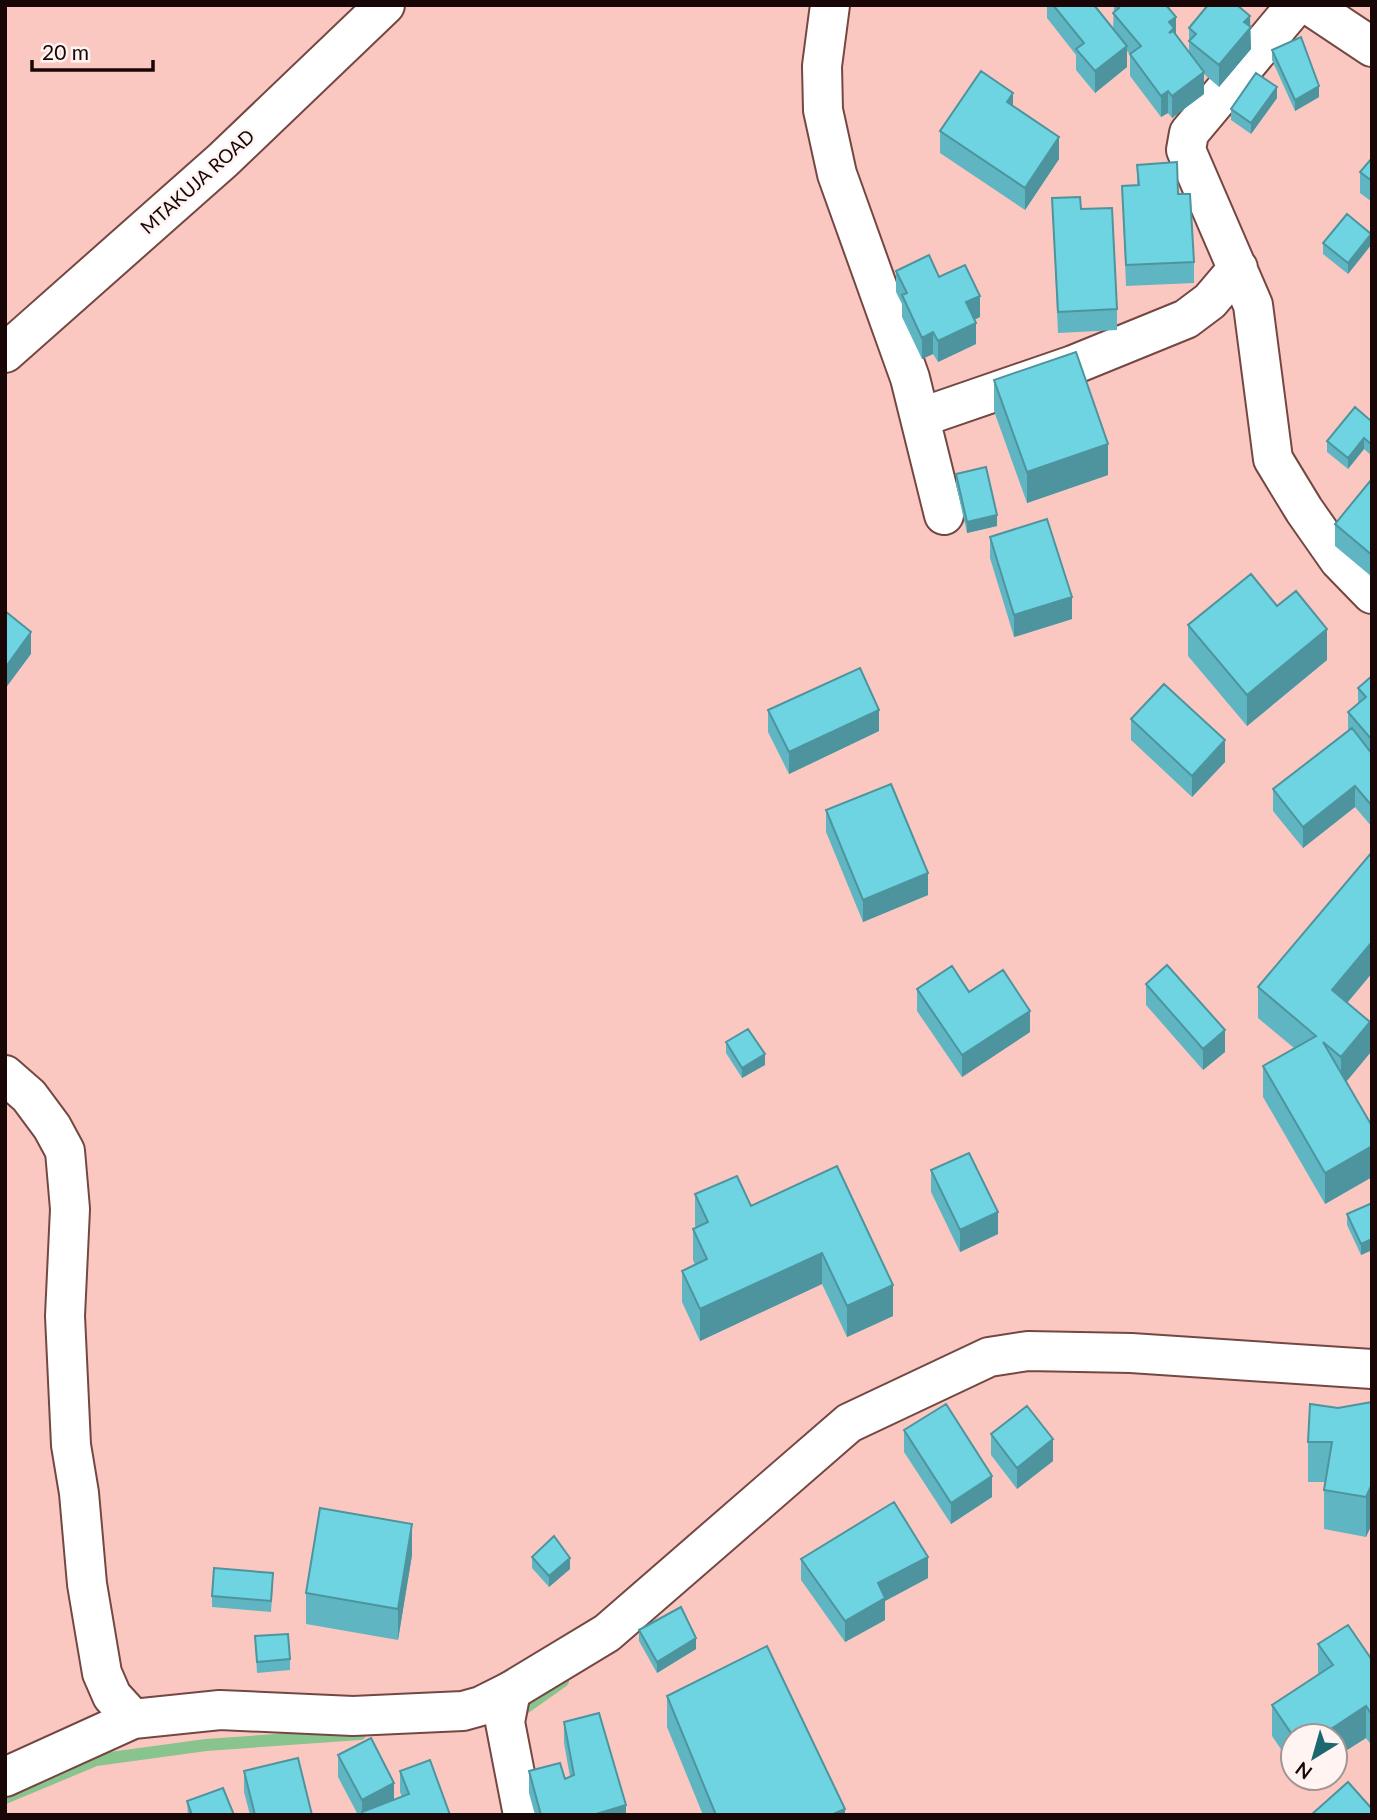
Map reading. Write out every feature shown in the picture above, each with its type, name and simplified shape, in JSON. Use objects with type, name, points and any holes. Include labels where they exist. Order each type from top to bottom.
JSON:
[{"type":"street","name":"MTAKUJA ROAD","points":[[5,353],[223,160],[385,5]]},
{"type":"street","points":[[830,5],[822,66],[823,110],[831,148],[837,174],[922,417],[944,514]]},
{"type":"street","points":[[1296,5],[1189,133],[1185,150],[1238,268],[1258,326],[1263,400],[1273,458],[1304,510],[1339,560],[1372,594]]},
{"type":"street","points":[[1310,5],[1372,47]]},
{"type":"street","points":[[922,417],[1073,365],[1186,319],[1210,301],[1238,268]]},
{"type":"street","points":[[5,1075],[29,1096],[65,1151],[69,1209],[65,1316],[71,1398],[71,1445],[79,1493],[87,1584],[103,1673],[112,1696],[133,1719]]},
{"type":"street","points":[[5,1777],[133,1719],[220,1710],[353,1716],[425,1714],[481,1706],[607,1633],[849,1423],[989,1357],[1028,1351],[1131,1353],[1372,1369]]},
{"type":"street","points":[[511,1691],[505,1723],[523,1815]]},
{"type":"building","points":[[1053,5],[1094,5],[1127,46],[1095,71],[1076,49],[1084,43]]},
{"type":"building","points":[[1116,5],[1166,5],[1176,17],[1169,22],[1174,28],[1169,33],[1173,31],[1204,72],[1172,96],[1168,91],[1161,96],[1130,54],[1141,46],[1113,13],[1119,8]]},
{"type":"building","points":[[1208,5],[1237,5],[1250,16],[1244,22],[1251,27],[1219,65],[1189,41],[1196,34],[1189,28]]},
{"type":"building","points":[[1301,37],[1319,86],[1295,100],[1272,50]]},
{"type":"building","points":[[981,71],[1013,93],[1007,102],[1059,137],[1025,188],[940,131]]},
{"type":"building","points":[[1256,73],[1277,87],[1251,123],[1231,109]]},
{"type":"building","points":[[1372,158],[1372,181],[1360,172]]},
{"type":"building","points":[[1177,162],[1178,194],[1190,194],[1194,262],[1126,265],[1122,186],[1139,185],[1137,165]]},
{"type":"building","points":[[1080,197],[1081,209],[1112,208],[1117,309],[1058,312],[1052,198]]},
{"type":"building","points":[[1347,214],[1371,234],[1348,263],[1323,243]]},
{"type":"building","points":[[929,255],[939,277],[965,265],[980,296],[966,302],[976,323],[938,341],[933,332],[922,338],[902,295],[907,293],[896,271]]},
{"type":"building","points":[[1076,352],[1108,444],[1027,472],[994,380]]},
{"type":"building","points":[[1355,407],[1372,420],[1372,445],[1364,438],[1348,458],[1327,441]]},
{"type":"building","points":[[986,467],[997,515],[967,522],[956,474]]},
{"type":"building","points":[[1372,481],[1372,555],[1335,524]]},
{"type":"building","points":[[1047,519],[1072,597],[1014,615],[990,537]]},
{"type":"building","points":[[1251,574],[1277,606],[1296,591],[1327,629],[1247,695],[1188,625]]},
{"type":"building","points":[[5,611],[31,632],[5,668]]},
{"type":"building","points":[[860,668],[879,710],[789,752],[768,710]]},
{"type":"building","points":[[1372,676],[1372,740],[1348,712],[1366,697],[1358,688]]},
{"type":"building","points":[[1164,684],[1225,740],[1192,776],[1131,719]]},
{"type":"building","points":[[1352,728],[1372,754],[1372,806],[1355,786],[1303,827],[1273,789]]},
{"type":"building","points":[[891,784],[928,873],[863,900],[826,810]]},
{"type":"building","points":[[1372,852],[1372,942],[1332,990],[1370,1022],[1341,1057],[1323,1042],[1372,1126],[1372,1146],[1325,1173],[1263,1066],[1316,1036],[1258,987]]},
{"type":"building","points":[[1167,965],[1225,1030],[1203,1049],[1146,984]]},
{"type":"building","points":[[952,966],[969,992],[1003,970],[1030,1011],[962,1055],[917,989]]},
{"type":"building","points":[[748,1029],[765,1054],[742,1068],[726,1042]]},
{"type":"building","points":[[969,1153],[998,1212],[960,1230],[931,1170]]},
{"type":"building","points":[[837,1166],[893,1285],[847,1306],[822,1253],[700,1309],[682,1271],[707,1259],[693,1229],[708,1222],[695,1194],[737,1176],[751,1206]]},
{"type":"building","points":[[1372,1203],[1372,1239],[1361,1244],[1347,1214]]},
{"type":"building","points":[[1372,1402],[1372,1484],[1366,1497],[1324,1490],[1332,1442],[1308,1442],[1310,1404],[1338,1408]]},
{"type":"building","points":[[946,1404],[992,1476],[951,1503],[904,1430]]},
{"type":"building","points":[[1027,1406],[1053,1439],[1017,1468],[991,1434]]},
{"type":"building","points":[[894,1502],[928,1557],[878,1583],[885,1598],[845,1621],[801,1559]]},
{"type":"building","points":[[320,1508],[412,1524],[398,1609],[306,1593]]},
{"type":"building","points":[[554,1536],[570,1558],[549,1576],[532,1557]]},
{"type":"building","points":[[214,1568],[273,1573],[271,1601],[212,1596]]},
{"type":"building","points":[[681,1607],[696,1638],[657,1662],[639,1630]]},
{"type":"building","points":[[1348,1625],[1372,1660],[1372,1715],[1366,1706],[1342,1722],[1284,1722],[1272,1705],[1333,1665],[1318,1644]]},
{"type":"building","points":[[288,1634],[290,1659],[257,1662],[255,1636]]},
{"type":"building","points":[[767,1646],[845,1809],[831,1815],[716,1815],[667,1696]]},
{"type":"building","points":[[599,1713],[626,1805],[593,1815],[541,1815],[529,1771],[560,1763],[565,1779],[574,1775],[564,1722]]},
{"type":"building","points":[[371,1738],[394,1783],[362,1800],[338,1755]]},
{"type":"building","points":[[298,1758],[312,1815],[255,1815],[244,1771]]},
{"type":"building","points":[[430,1760],[450,1815],[363,1815],[362,1812],[409,1794],[400,1771]]},
{"type":"building","points":[[1349,1783],[1372,1809],[1372,1815],[1311,1815],[1337,1792],[1349,1792]]},
{"type":"building","points":[[223,1788],[234,1815],[192,1815],[187,1801]]},
{"type":"waterway","points":[[515,1715],[563,1681]]},
{"type":"waterway","points":[[5,1798],[96,1760],[206,1745],[360,1734]]}]
